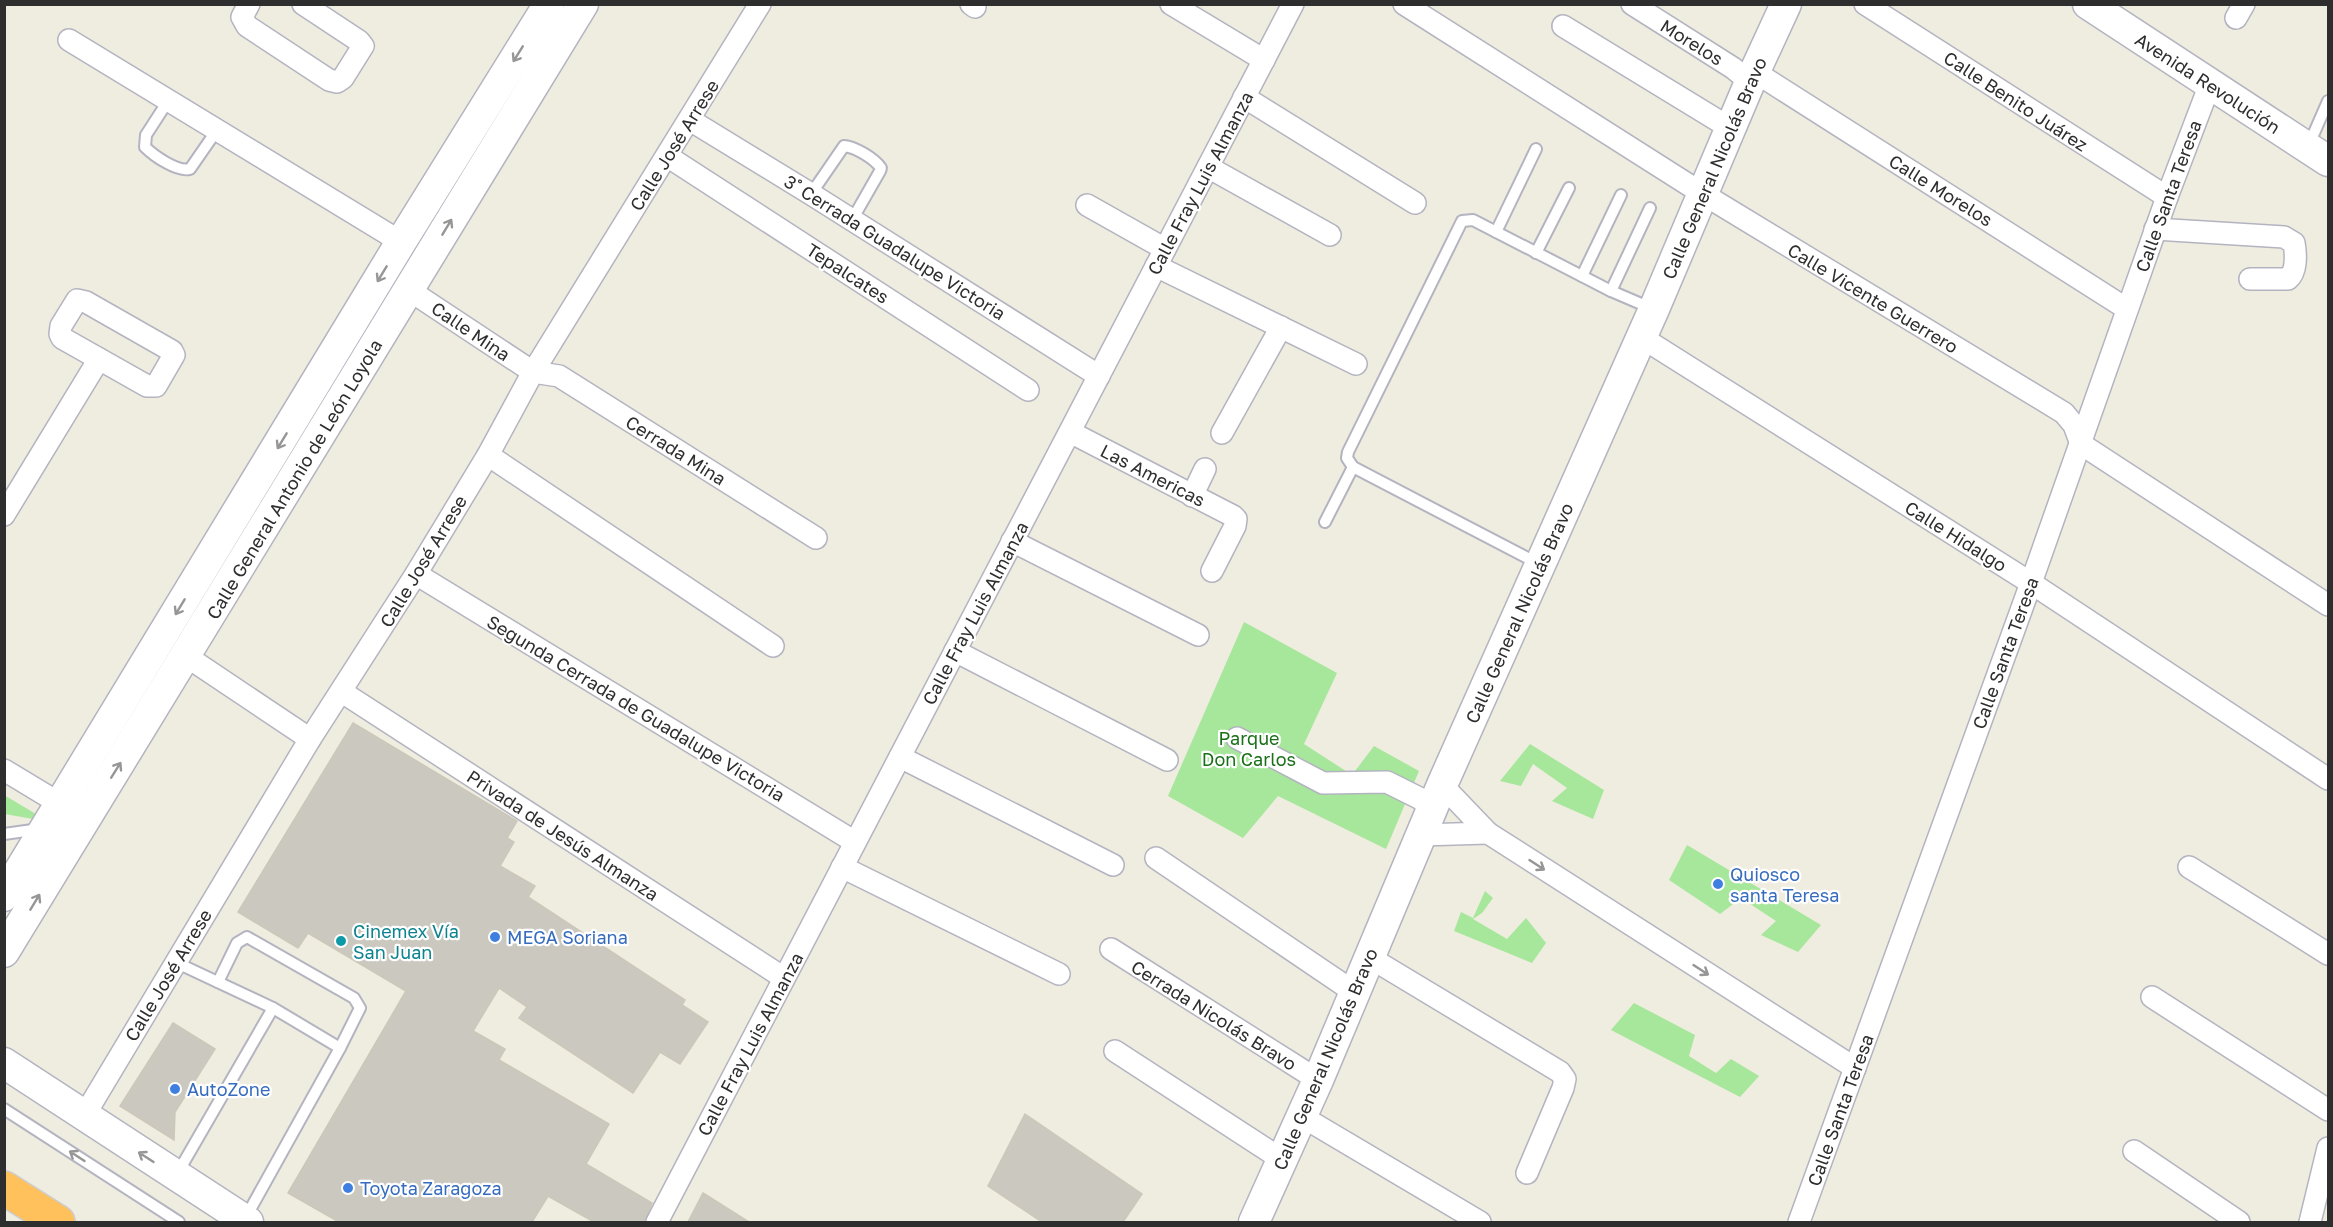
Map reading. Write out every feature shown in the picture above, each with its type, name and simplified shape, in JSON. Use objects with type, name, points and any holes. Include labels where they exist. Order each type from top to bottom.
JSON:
[{"type":"highway","points":[[4,1188],[58,1222]]},
{"type":"street","points":[[249,4],[242,18],[244,24],[329,80],[337,81],[343,78],[363,46],[310,6]]},
{"type":"street","name":"Calle General Antonio de León Loyola","points":[[4,896],[54,820],[402,242],[549,4]]},
{"type":"street","name":"Calle General Antonio de León Loyola","points":[[4,952],[54,820],[186,656],[583,4]]},
{"type":"street","name":"Calle José Arrese","points":[[84,1116],[310,739],[416,574],[488,455],[533,372],[760,4]]},
{"type":"street","points":[[1170,4],[1264,60]]},
{"type":"street","name":"Calle Fray Luis Almanza","points":[[657,1222],[1293,4]]},
{"type":"street","name":"Calle Vicente Guerrero","points":[[1404,4],[1703,194],[2064,413],[2071,419],[2081,444]]},
{"type":"street","name":"Morelos","points":[[1632,4],[1732,68],[1752,77]]},
{"type":"street","name":"Calle General Nicolás Bravo","points":[[1254,1222],[1318,1080],[1437,796],[1654,309],[1752,77],[1786,4]]},
{"type":"street","name":"Calle Benito Juárez","points":[[1865,4],[2167,197]]},
{"type":"street","name":"Avenida Revolución","points":[[2088,4],[2328,161]]},
{"type":"street","points":[[1563,26],[1730,128]]},
{"type":"street","points":[[69,40],[402,242]]},
{"type":"street","name":"Calle Morelos","points":[[1752,77],[2127,309]]},
{"type":"street","name":"Calle Santa Teresa","points":[[1799,1222],[2081,444],[2167,197],[2210,84]]},
{"type":"street","points":[[1244,98],[1415,202]]},
{"type":"street","name":"3˚ Cerrada Guadalupe Victoria","points":[[690,120],[1099,376]]},
{"type":"street","name":"Tepalcates","points":[[667,156],[1028,390]]},
{"type":"street","points":[[1208,167],[1330,234]]},
{"type":"street","points":[[1087,205],[1161,257],[1281,327],[1356,364]]},
{"type":"street","points":[[2156,229],[2284,237],[2294,243],[2294,270],[2288,279],[2250,279]]},
{"type":"street","name":"Calle Mina","points":[[409,290],[533,372]]},
{"type":"street","points":[[77,300],[86,302],[170,349],[174,355],[158,384],[153,387],[147,386],[99,359],[60,334],[61,326],[77,300]]},
{"type":"street","points":[[1222,433],[1281,327]]},
{"type":"street","name":"Calle Hidalgo","points":[[1641,337],[2031,583],[2328,779]]},
{"type":"street","points":[[4,515],[99,359]]},
{"type":"street","name":"Cerrada Mina","points":[[533,372],[559,376],[816,538]]},
{"type":"street","name":"Las Americas","points":[[1070,432],[1236,519],[1235,526],[1212,571]]},
{"type":"street","points":[[2081,444],[2328,605]]},
{"type":"street","points":[[488,455],[773,646]]},
{"type":"street","points":[[1192,496],[1205,469]]},
{"type":"street","points":[[1012,541],[1198,635]]},
{"type":"street","name":"Segunda Cerrada de Guadalupe Victoria","points":[[416,574],[855,842]]},
{"type":"street","points":[[955,651],[1167,760]]},
{"type":"street","points":[[186,656],[310,739]]},
{"type":"street","name":"Privada de Jesús Almanza","points":[[342,692],[784,978]]},
{"type":"street","points":[[1237,738],[1323,783],[1390,783],[1437,796],[1488,833],[1855,1068]]},
{"type":"street","points":[[900,757],[1113,864]]},
{"type":"street","points":[[4,770],[54,820]]},
{"type":"street","points":[[1421,835],[1488,833]]},
{"type":"street","points":[[1156,858],[1354,992]]},
{"type":"street","points":[[842,867],[1059,974]]},
{"type":"street","points":[[2189,867],[2328,954]]},
{"type":"street","name":"Cerrada Nicolás Bravo","points":[[1111,949],[1318,1080]]},
{"type":"street","points":[[1369,957],[1560,1072],[1565,1079],[1563,1088],[1527,1173]]},
{"type":"street","points":[[2152,997],[2328,1110]]},
{"type":"street","points":[[1115,1051],[1281,1159]]},
{"type":"street","points":[[4,1063],[247,1221]]},
{"type":"street","points":[[1301,1116],[1480,1222]]},
{"type":"street","points":[[2310,1222],[2322,1199],[2328,1148]]},
{"type":"street","points":[[2134,1151],[2239,1222]]},
{"type":"lane","points":[[168,100],[144,141],[145,147],[159,157],[179,169],[190,169],[217,130]]},
{"type":"lane","points":[[2304,145],[2314,133],[2328,101]]},
{"type":"lane","points":[[811,194],[844,146],[852,147],[877,162],[881,168],[880,171],[852,220]]},
{"type":"lane","points":[[1496,231],[1536,149]]},
{"type":"lane","points":[[1536,253],[1569,188]]},
{"type":"lane","points":[[1582,276],[1622,195]]},
{"type":"lane","points":[[1611,291],[1650,208]]},
{"type":"lane","points":[[1540,564],[1353,467],[1347,458],[1348,452],[1462,220],[1467,219],[1496,231],[1611,291],[1654,309]]},
{"type":"lane","points":[[1326,522],[1353,467]]},
{"type":"lane","points":[[4,826],[54,820]]},
{"type":"lane","points":[[4,834],[54,820]]},
{"type":"lane","points":[[218,982],[237,943],[247,937],[358,1002],[359,1013],[247,1221]]},
{"type":"lane","points":[[175,962],[273,1008],[340,1048]]},
{"type":"lane","points":[[176,1176],[273,1008]]},
{"type":"lane","points":[[4,1109],[178,1222]]},
{"type":"green space","name":"Parque Don Carlos","points":[[1244,622],[1337,673],[1304,744],[1352,775],[1374,746],[1419,771],[1386,849],[1278,796],[1243,838],[1168,796]]},
{"type":"green space","points":[[1530,744],[1604,790],[1593,819],[1552,801],[1567,788],[1533,764],[1521,786],[1500,781]]},
{"type":"green space","points":[[4,795],[36,814],[33,819],[5,814]]},
{"type":"green space","points":[[1687,845],[1821,925],[1798,952],[1761,935],[1776,921],[1741,898],[1720,914],[1669,880]]},
{"type":"green space","points":[[1485,891],[1493,898],[1482,913],[1473,919],[1507,939],[1526,918],[1546,943],[1532,963],[1454,931],[1461,912],[1473,918]]},
{"type":"green space","points":[[1634,1003],[1695,1035],[1689,1056],[1716,1073],[1731,1059],[1759,1076],[1740,1097],[1611,1030]]},
{"type":"building","points":[[353,723],[517,821],[507,838],[514,842],[500,866],[535,886],[528,897],[685,1000],[682,1005],[708,1022],[680,1064],[660,1052],[633,1093],[519,1018],[527,1007],[499,988],[473,1031],[505,1049],[499,1060],[609,1124],[586,1164],[652,1203],[644,1222],[594,1222],[548,1196],[532,1222],[339,1222],[288,1193],[406,991],[308,933],[298,948],[238,912]]},
{"type":"building","points":[[173,1023],[215,1049],[175,1112],[174,1140],[120,1106]]},
{"type":"building","points":[[1025,1114],[1142,1194],[1123,1222],[1042,1222],[988,1186]]},
{"type":"building","points":[[703,1193],[749,1222],[688,1222]]},
{"type":"place","name":"Quiosco santa Teresa","points":[[1718,884]]},
{"type":"place","name":"MEGA Soriana","points":[[495,937]]},
{"type":"place","name":"Cinemex Vía San Juan","points":[[341,941]]},
{"type":"place","name":"AutoZone","points":[[175,1089]]},
{"type":"place","name":"Toyota Zaragoza","points":[[348,1188]]}]
